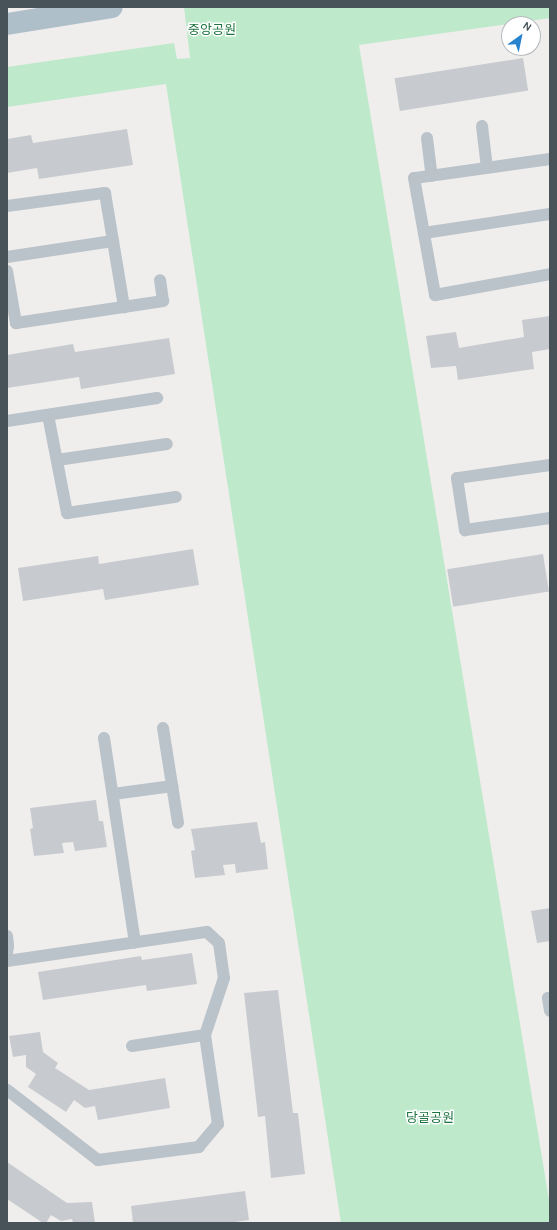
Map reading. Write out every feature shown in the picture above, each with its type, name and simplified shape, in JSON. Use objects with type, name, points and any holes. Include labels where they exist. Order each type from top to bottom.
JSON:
[{"type":"main road","points":[[7,24],[112,7]]},
{"type":"lane","points":[[482,126],[486,168]]},
{"type":"lane","points":[[427,138],[432,176]]},
{"type":"lane","points":[[550,159],[414,178],[435,295],[550,274]]},
{"type":"lane","points":[[7,206],[105,193],[124,307]]},
{"type":"lane","points":[[424,233],[550,214]]},
{"type":"lane","points":[[7,257],[113,241]]},
{"type":"lane","points":[[7,271],[16,323],[163,301],[160,280]]},
{"type":"lane","points":[[7,421],[157,398]]},
{"type":"lane","points":[[48,415],[67,513],[176,497]]},
{"type":"lane","points":[[57,460],[166,444]]},
{"type":"lane","points":[[550,465],[457,478],[465,530],[550,518]]},
{"type":"lane","points":[[162,728],[178,823]]},
{"type":"lane","points":[[104,738],[135,943]]},
{"type":"lane","points":[[113,794],[172,786]]},
{"type":"lane","points":[[7,961],[207,932],[219,943],[224,978],[205,1035],[218,1124],[199,1147],[98,1160],[7,1090]]},
{"type":"lane","points":[[7,936],[7,953]]},
{"type":"lane","points":[[550,998],[548,998],[550,1011]]},
{"type":"lane","points":[[132,1046],[205,1035]]},
{"type":"green space","name":"당골공원","points":[[184,7],[550,7],[550,18],[541,19],[541,16],[501,16],[501,25],[359,45],[550,1206],[550,1223],[341,1223],[166,84],[7,107],[7,67],[174,43],[177,59],[190,58]]},
{"type":"building","points":[[523,58],[528,91],[400,111],[395,78]]},
{"type":"building","points":[[127,129],[133,165],[39,179],[37,168],[7,173],[7,139],[31,135],[33,143]]},
{"type":"building","points":[[550,316],[550,349],[532,352],[534,369],[458,380],[456,366],[431,368],[426,336],[456,332],[459,348],[524,337],[522,320]]},
{"type":"building","points":[[169,338],[175,374],[81,389],[79,377],[7,388],[7,355],[73,344],[75,352]]},
{"type":"building","points":[[193,549],[199,585],[105,600],[103,589],[23,601],[18,568],[98,556],[99,564]]},
{"type":"building","points":[[543,554],[549,592],[453,607],[447,569]]},
{"type":"building","points":[[96,800],[99,821],[103,821],[107,847],[75,851],[73,842],[62,843],[64,853],[34,856],[30,829],[33,828],[30,808]]},
{"type":"building","points":[[257,822],[261,843],[265,842],[268,869],[236,873],[235,864],[223,865],[225,875],[195,878],[191,851],[195,850],[191,829]]},
{"type":"building","points":[[550,908],[550,941],[537,943],[531,911]]},
{"type":"building","points":[[192,953],[197,984],[147,991],[146,985],[43,1000],[38,972],[141,956],[142,960]]},
{"type":"building","points":[[278,990],[293,1113],[298,1113],[305,1174],[271,1178],[265,1116],[258,1117],[244,993]]},
{"type":"building","points":[[40,1032],[43,1052],[58,1063],[55,1068],[89,1090],[165,1078],[170,1108],[98,1120],[95,1106],[85,1108],[74,1100],[66,1112],[28,1087],[36,1074],[26,1067],[26,1055],[13,1057],[9,1036]]},
{"type":"building","points":[[7,1162],[67,1203],[92,1202],[95,1223],[73,1223],[72,1219],[61,1221],[51,1215],[46,1223],[43,1223],[7,1199]]},
{"type":"building","points":[[245,1191],[249,1220],[228,1223],[133,1223],[131,1206]]},
{"type":"park label","name":"중앙공원","points":[[212,30]]}]
